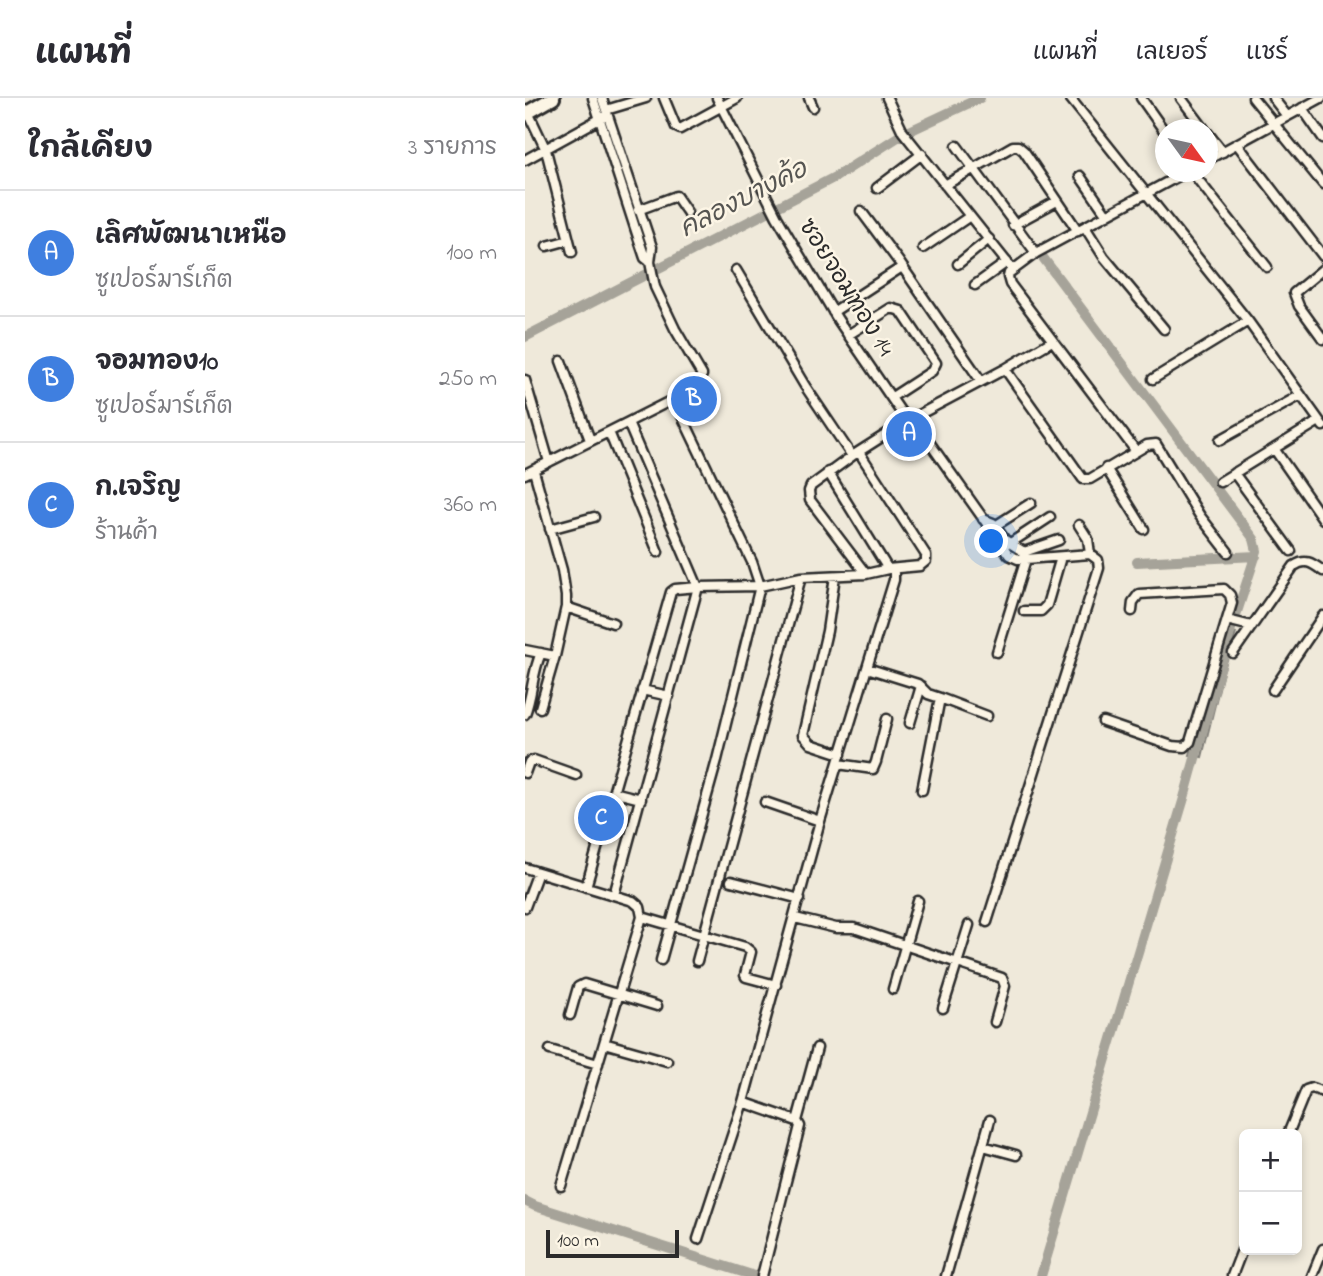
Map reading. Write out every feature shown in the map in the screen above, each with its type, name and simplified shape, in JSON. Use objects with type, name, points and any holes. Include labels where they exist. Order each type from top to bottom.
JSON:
[{"type":"main road","points":[[530,108],[553,98]]},
{"type":"street","points":[[525,474],[674,399],[696,384],[702,375],[674,329],[655,287],[651,265],[652,247],[605,114],[593,98]]},
{"type":"street","points":[[602,98],[636,231],[645,258],[651,265]]},
{"type":"street","points":[[525,160],[605,114],[646,98]]},
{"type":"street","points":[[664,98],[676,127],[680,129],[719,102],[737,98]]},
{"type":"street","points":[[809,98],[813,107]]},
{"type":"street","points":[[887,98],[903,132],[1013,270]]},
{"type":"street","points":[[1070,98],[1248,321],[1321,424],[1220,482]]},
{"type":"street","points":[[1141,98],[1156,119]]},
{"type":"street","points":[[1181,98],[1197,119]]},
{"type":"street","points":[[1253,98],[1323,184]]},
{"type":"street","points":[[1273,98],[1287,116]]},
{"type":"street","points":[[1298,98],[1323,138]]},
{"type":"street","points":[[1218,154],[1321,98]]},
{"type":"street","name":"ซอยจอมทอง 14","points":[[719,102],[769,203],[848,335],[1009,555],[1026,559]]},
{"type":"street","points":[[530,108],[546,150],[572,252]]},
{"type":"street","points":[[1237,144],[1323,256]]},
{"type":"street","points":[[957,146],[1036,253]]},
{"type":"street","points":[[946,186],[1013,146],[1018,146],[1057,201],[1164,329]]},
{"type":"street","points":[[1218,146],[1223,152]]},
{"type":"street","points":[[877,187],[922,154]]},
{"type":"street","points":[[1080,176],[1107,215]]},
{"type":"street","points":[[1136,451],[1010,285],[1008,277],[1036,253],[1167,182]]},
{"type":"street","points":[[1200,182],[1267,267]]},
{"type":"street","points":[[638,210],[676,196],[687,212]]},
{"type":"street","points":[[1013,225],[1057,201]]},
{"type":"street","points":[[861,211],[981,381]]},
{"type":"street","points":[[923,248],[970,216]]},
{"type":"street","points":[[958,264],[989,239]]},
{"type":"street","points":[[547,246],[569,240]]},
{"type":"street","points":[[975,285],[1007,262]]},
{"type":"street","points":[[833,312],[902,267]]},
{"type":"street","points":[[586,887],[667,597],[675,589],[760,586],[801,578],[866,574],[920,566],[926,561],[926,555],[805,386],[736,270]]},
{"type":"street","points":[[1323,270],[1294,293],[1323,339]]},
{"type":"street","points":[[848,335],[891,308],[901,311],[936,363],[932,371],[892,397]]},
{"type":"street","points":[[1153,379],[1248,321]]},
{"type":"street","points":[[866,574],[810,500],[811,486],[828,472],[910,420],[1052,341]]},
{"type":"street","points":[[561,361],[590,440]]},
{"type":"street","points":[[1005,369],[1083,479],[1090,479],[1147,445],[1156,444],[1200,516],[1228,552]]},
{"type":"street","points":[[525,380],[549,462]]},
{"type":"street","points":[[1220,440],[1301,395]]},
{"type":"street","points":[[661,960],[717,760],[760,586],[752,562],[674,399]]},
{"type":"street","points":[[614,895],[698,587],[628,423]]},
{"type":"street","points":[[609,432],[658,552]]},
{"type":"street","points":[[1275,450],[1323,519]]},
{"type":"street","points":[[1106,468],[1144,529]]},
{"type":"street","points":[[534,471],[562,570],[566,607],[548,655],[540,708]]},
{"type":"street","points":[[698,1239],[743,1102],[820,821],[894,580],[891,570],[828,472]]},
{"type":"street","points":[[1234,473],[1291,551]]},
{"type":"street","points":[[995,526],[1031,503]]},
{"type":"street","points":[[550,529],[594,517]]},
{"type":"street","points":[[1012,542],[1051,517]]},
{"type":"street","points":[[983,519],[995,526],[1005,540],[1024,552],[1059,540]]},
{"type":"street","points":[[1079,525],[1090,545],[1090,554]]},
{"type":"street","points":[[987,922],[1099,568],[1098,560],[1090,554],[1026,559],[997,652]]},
{"type":"street","points":[[1024,611],[1041,611],[1047,605],[1061,556]]},
{"type":"street","points":[[1233,653],[1294,566],[1301,561],[1308,561],[1323,571]]},
{"type":"street","points":[[835,576],[827,631],[803,731],[805,740],[811,744],[841,754]]},
{"type":"street","points":[[697,961],[801,578]]},
{"type":"street","points":[[1103,722],[1172,746],[1185,747],[1189,742],[1232,603],[1230,595],[1224,589],[1139,594],[1133,602],[1132,611]]},
{"type":"street","points":[[566,607],[613,623]]},
{"type":"street","points":[[1273,690],[1323,616]]},
{"type":"street","points":[[1227,620],[1251,626]]},
{"type":"street","points":[[525,650],[548,655]]},
{"type":"street","points":[[525,714],[532,695],[533,672],[548,655]]},
{"type":"street","points":[[867,668],[921,686],[928,694],[986,716]]},
{"type":"street","points":[[909,723],[921,686]]},
{"type":"street","points":[[642,690],[669,696]]},
{"type":"street","points":[[922,790],[940,698]]},
{"type":"street","points":[[838,764],[873,769],[887,719]]},
{"type":"street","points":[[525,773],[529,762],[534,760],[576,775]]},
{"type":"street","points":[[613,792],[641,799]]},
{"type":"street","points":[[765,802],[820,821]]},
{"type":"street","points":[[525,868],[633,901],[640,907],[642,917],[561,1186]]},
{"type":"street","points":[[525,907],[538,872]]},
{"type":"street","points":[[730,881],[800,899]]},
{"type":"street","points":[[893,989],[918,901]]},
{"type":"street","points":[[642,917],[748,949],[751,951],[746,977],[776,985]]},
{"type":"street","points":[[795,918],[836,928],[854,928],[907,944],[1004,980],[1005,986],[995,1022]]},
{"type":"street","points":[[943,1008],[969,925]]},
{"type":"street","points":[[570,1015],[581,985],[657,1006]]},
{"type":"street","points":[[604,1043],[667,1061]]},
{"type":"street","points":[[762,1276],[799,1129],[797,1121],[817,1048]]},
{"type":"street","points":[[550,1051],[598,1064]]},
{"type":"street","points":[[1289,1129],[1306,1090],[1312,1088],[1323,1092]]},
{"type":"street","points":[[743,1102],[797,1121]]},
{"type":"street","points":[[946,1276],[990,1120]]},
{"type":"street","points":[[983,1146],[1016,1155]]},
{"type":"street","points":[[1312,1276],[1323,1249]]},
{"type":"street","points":[[1232,1276],[1240,1255]]},
{"type":"shaded area","points":[[1226,631],[1236,633],[1223,672],[1202,757],[1190,755]]},
{"type":"waterway","name":"คลองบางค้อ","points":[[525,337],[837,176],[901,135],[980,98]]},
{"type":"waterway","points":[[1041,255],[1254,539],[1257,551],[1236,615]]},
{"type":"waterway","points":[[1137,562],[1256,556]]},
{"type":"waterway","points":[[1041,1276],[1184,798],[1231,629]]},
{"type":"waterway","points":[[525,1201],[755,1276]]},
{"type":"place","name":"จอมทอง10","points":[[694,399]]},
{"type":"place","name":"เลิศพัฒนาเหนือ","points":[[909,434]]},
{"type":"place","name":"ก.เจริญ","points":[[601,818]]}]
